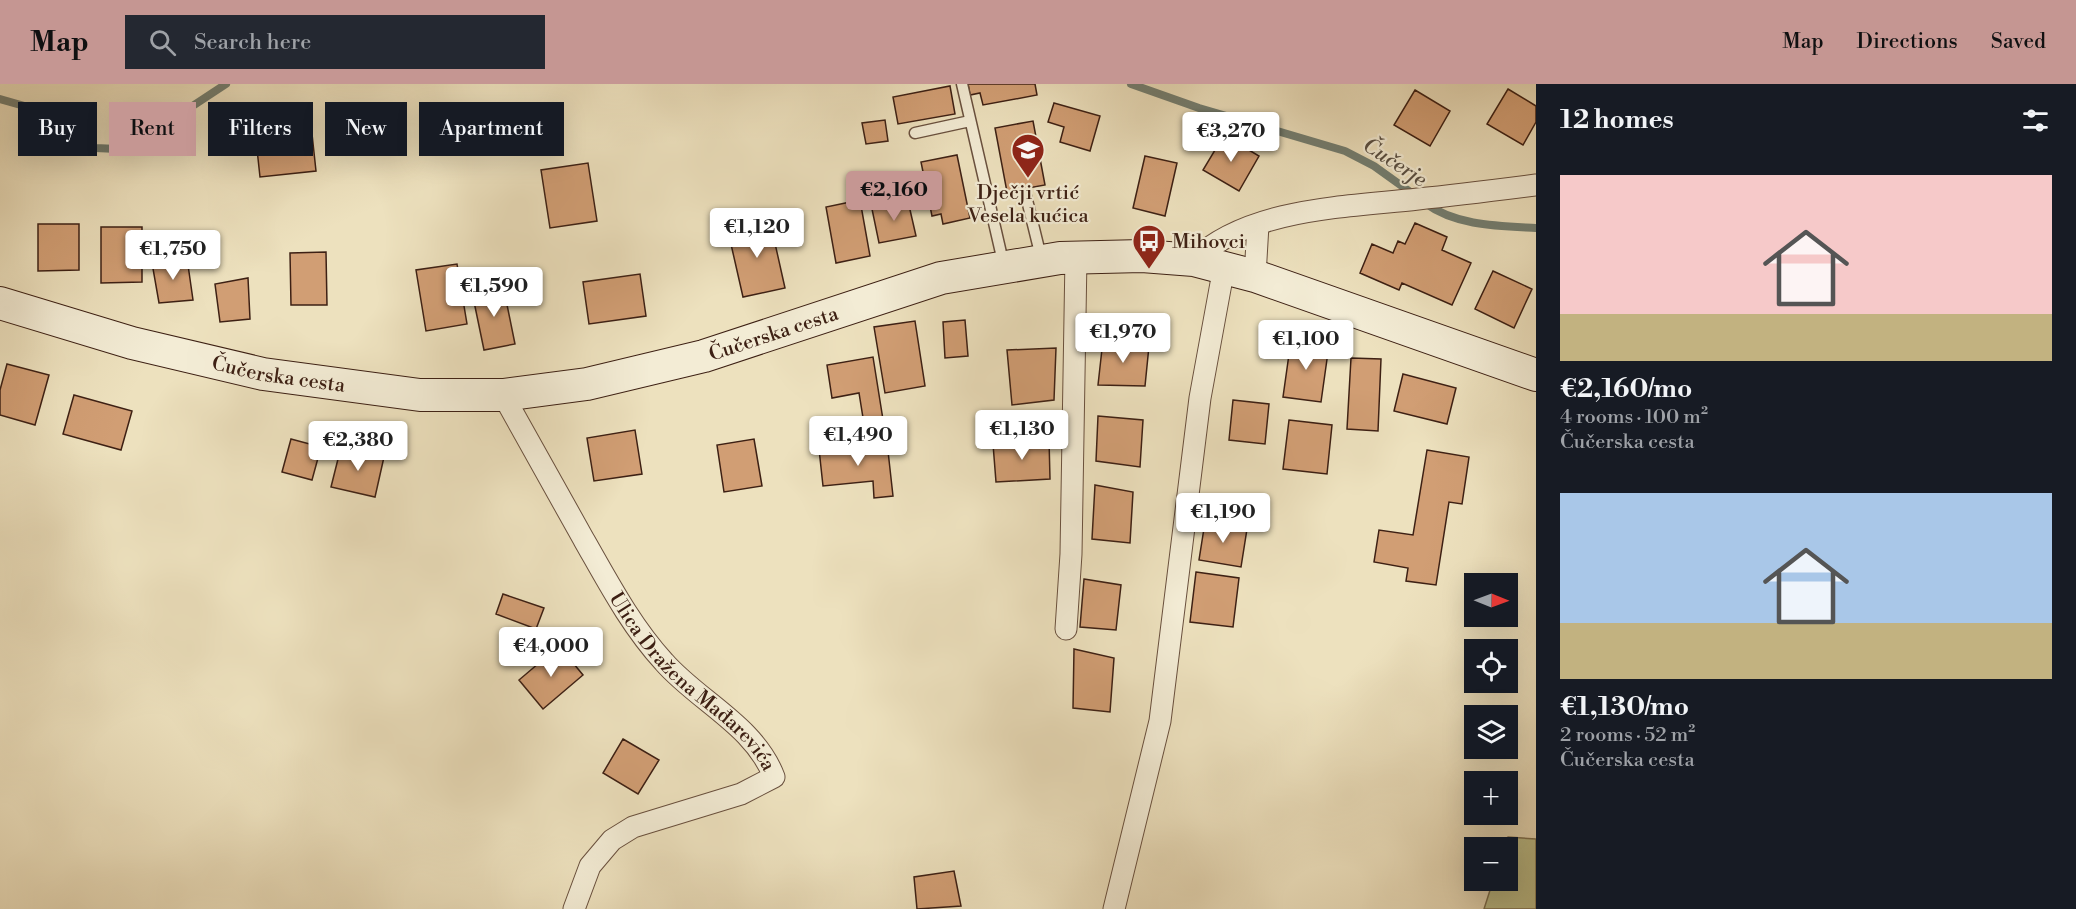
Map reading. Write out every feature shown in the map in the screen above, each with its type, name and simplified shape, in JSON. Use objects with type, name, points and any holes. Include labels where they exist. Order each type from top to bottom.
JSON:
[{"type":"street","points":[[1194,260],[1210,245],[1258,225],[1330,208],[1436,198],[1536,185]]},
{"type":"street","points":[[1255,276],[1258,225]]},
{"type":"street","name":"Čučerska cesta","points":[[0,303],[132,343],[263,374],[420,395],[503,395],[587,384],[704,356],[941,278],[1004,266],[1076,257],[1142,256],[1194,260],[1255,276],[1536,375]]},
{"type":"street","points":[[1066,629],[1071,554],[1076,257]]},
{"type":"street","points":[[1114,909],[1160,721],[1200,399],[1224,267]]},
{"type":"street","name":"Ulica Dražena Mađarevića","points":[[503,395],[618,600],[641,633],[664,663],[749,739],[769,763],[774,777],[741,794],[633,826],[612,840],[590,866],[574,909]]},
{"type":"lane","points":[[962,84],[1004,266]]},
{"type":"lane","points":[[915,133],[970,121]]},
{"type":"lane","points":[[1026,196],[1041,261]]},
{"type":"green space","points":[[1518,838],[1536,839],[1536,909],[1484,909],[1490,891],[1518,891]]},
{"type":"building","points":[[968,84],[1035,84],[1037,95],[983,105],[980,93],[970,95]]},
{"type":"building","points":[[950,86],[955,114],[898,124],[893,97]]},
{"type":"building","points":[[1508,89],[1536,106],[1536,122],[1523,145],[1487,124]]},
{"type":"building","points":[[1415,90],[1450,111],[1430,146],[1394,125]]},
{"type":"building","points":[[1054,103],[1100,116],[1090,151],[1060,142],[1064,127],[1048,122]]},
{"type":"building","points":[[885,120],[888,141],[866,144],[862,123]]},
{"type":"building","points":[[1033,121],[1045,185],[1007,192],[995,128]]},
{"type":"building","points":[[1224,135],[1259,156],[1239,191],[1203,170]]},
{"type":"building","points":[[313,143],[316,171],[260,177],[258,156],[313,156]]},
{"type":"building","points":[[957,155],[970,218],[943,224],[941,214],[932,216],[921,162]]},
{"type":"building","points":[[1145,156],[1177,163],[1165,216],[1133,208]]},
{"type":"building","points":[[588,163],[597,221],[550,228],[541,170]]},
{"type":"building","points":[[860,200],[870,256],[836,263],[826,207]]},
{"type":"building","points":[[908,201],[916,236],[879,243],[872,209]]},
{"type":"building","points":[[770,221],[785,288],[743,297],[728,231]]},
{"type":"building","points":[[1415,223],[1447,237],[1442,250],[1471,263],[1452,305],[1402,283],[1399,290],[1360,273],[1372,244],[1393,253],[1398,241],[1405,244]]},
{"type":"building","points":[[38,224],[79,224],[79,270],[38,271]]},
{"type":"building","points":[[101,227],[142,227],[142,282],[101,283]]},
{"type":"building","points":[[326,252],[327,305],[291,305],[290,253]]},
{"type":"building","points":[[187,258],[193,300],[159,303],[152,263]]},
{"type":"building","points":[[457,264],[467,324],[426,331],[416,270]]},
{"type":"building","points":[[1493,271],[1532,289],[1514,328],[1475,309]]},
{"type":"building","points":[[640,274],[646,316],[589,324],[583,282]]},
{"type":"building","points":[[248,278],[250,319],[220,322],[215,284]]},
{"type":"building","points":[[503,285],[515,344],[484,350],[472,292]]},
{"type":"building","points":[[965,320],[968,356],[945,358],[943,322]]},
{"type":"building","points":[[915,321],[925,386],[885,393],[874,327]]},
{"type":"building","points":[[1103,340],[1149,346],[1145,386],[1098,385]]},
{"type":"building","points":[[1291,340],[1329,345],[1321,402],[1283,397]]},
{"type":"building","points":[[1056,348],[1054,400],[1012,405],[1007,350]]},
{"type":"building","points":[[873,357],[884,426],[865,430],[859,393],[832,398],[827,365]]},
{"type":"building","points":[[1351,358],[1381,359],[1378,431],[1347,429]]},
{"type":"building","points":[[7,364],[49,375],[35,425],[0,415],[0,390]]},
{"type":"building","points":[[1403,374],[1456,388],[1447,424],[1394,411]]},
{"type":"building","points":[[74,395],[132,411],[121,450],[63,434]]},
{"type":"building","points":[[1233,400],[1269,404],[1265,444],[1229,440]]},
{"type":"building","points":[[1098,416],[1143,420],[1140,467],[1096,461]]},
{"type":"building","points":[[1289,420],[1332,425],[1327,474],[1283,469]]},
{"type":"building","points":[[635,430],[642,474],[594,481],[587,438]]},
{"type":"building","points":[[291,439],[321,447],[312,480],[282,472]]},
{"type":"building","points":[[754,439],[762,486],[724,492],[717,445]]},
{"type":"building","points":[[1049,439],[1050,479],[996,482],[993,444]]},
{"type":"building","points":[[887,442],[893,496],[874,498],[873,481],[823,486],[819,449]]},
{"type":"building","points":[[341,447],[384,457],[375,497],[331,487]]},
{"type":"building","points":[[1427,450],[1469,457],[1462,504],[1449,502],[1436,585],[1406,581],[1408,568],[1374,562],[1379,530],[1413,535]]},
{"type":"building","points":[[1095,485],[1133,492],[1130,543],[1092,539]]},
{"type":"building","points":[[1205,522],[1247,529],[1241,567],[1199,560]]},
{"type":"building","points":[[1196,572],[1239,578],[1233,627],[1190,622]]},
{"type":"building","points":[[1084,579],[1121,585],[1116,630],[1080,627]]},
{"type":"building","points":[[503,594],[544,608],[536,629],[496,614]]},
{"type":"building","points":[[559,646],[583,675],[543,709],[519,680]]},
{"type":"building","points":[[1074,649],[1114,658],[1110,712],[1073,708]]},
{"type":"building","points":[[623,739],[659,760],[638,794],[603,773]]},
{"type":"building","points":[[954,871],[961,906],[917,909],[914,877]]},
{"type":"waterway","name":"Čučerje","points":[[0,99],[35,109],[55,126],[95,148],[118,149],[141,140],[226,84]]},
{"type":"waterway","name":"Čučerje","points":[[1131,84],[1199,108],[1345,151],[1374,166],[1413,194]]},
{"type":"waterway","name":"Čučerje","points":[[1425,203],[1437,211],[1464,220],[1536,228]]},
{"type":"place","name":"Dječji vrtić Vesela kućica","points":[[1028,179]]},
{"type":"place","name":"Mihovci","points":[[1149,270]]}]
